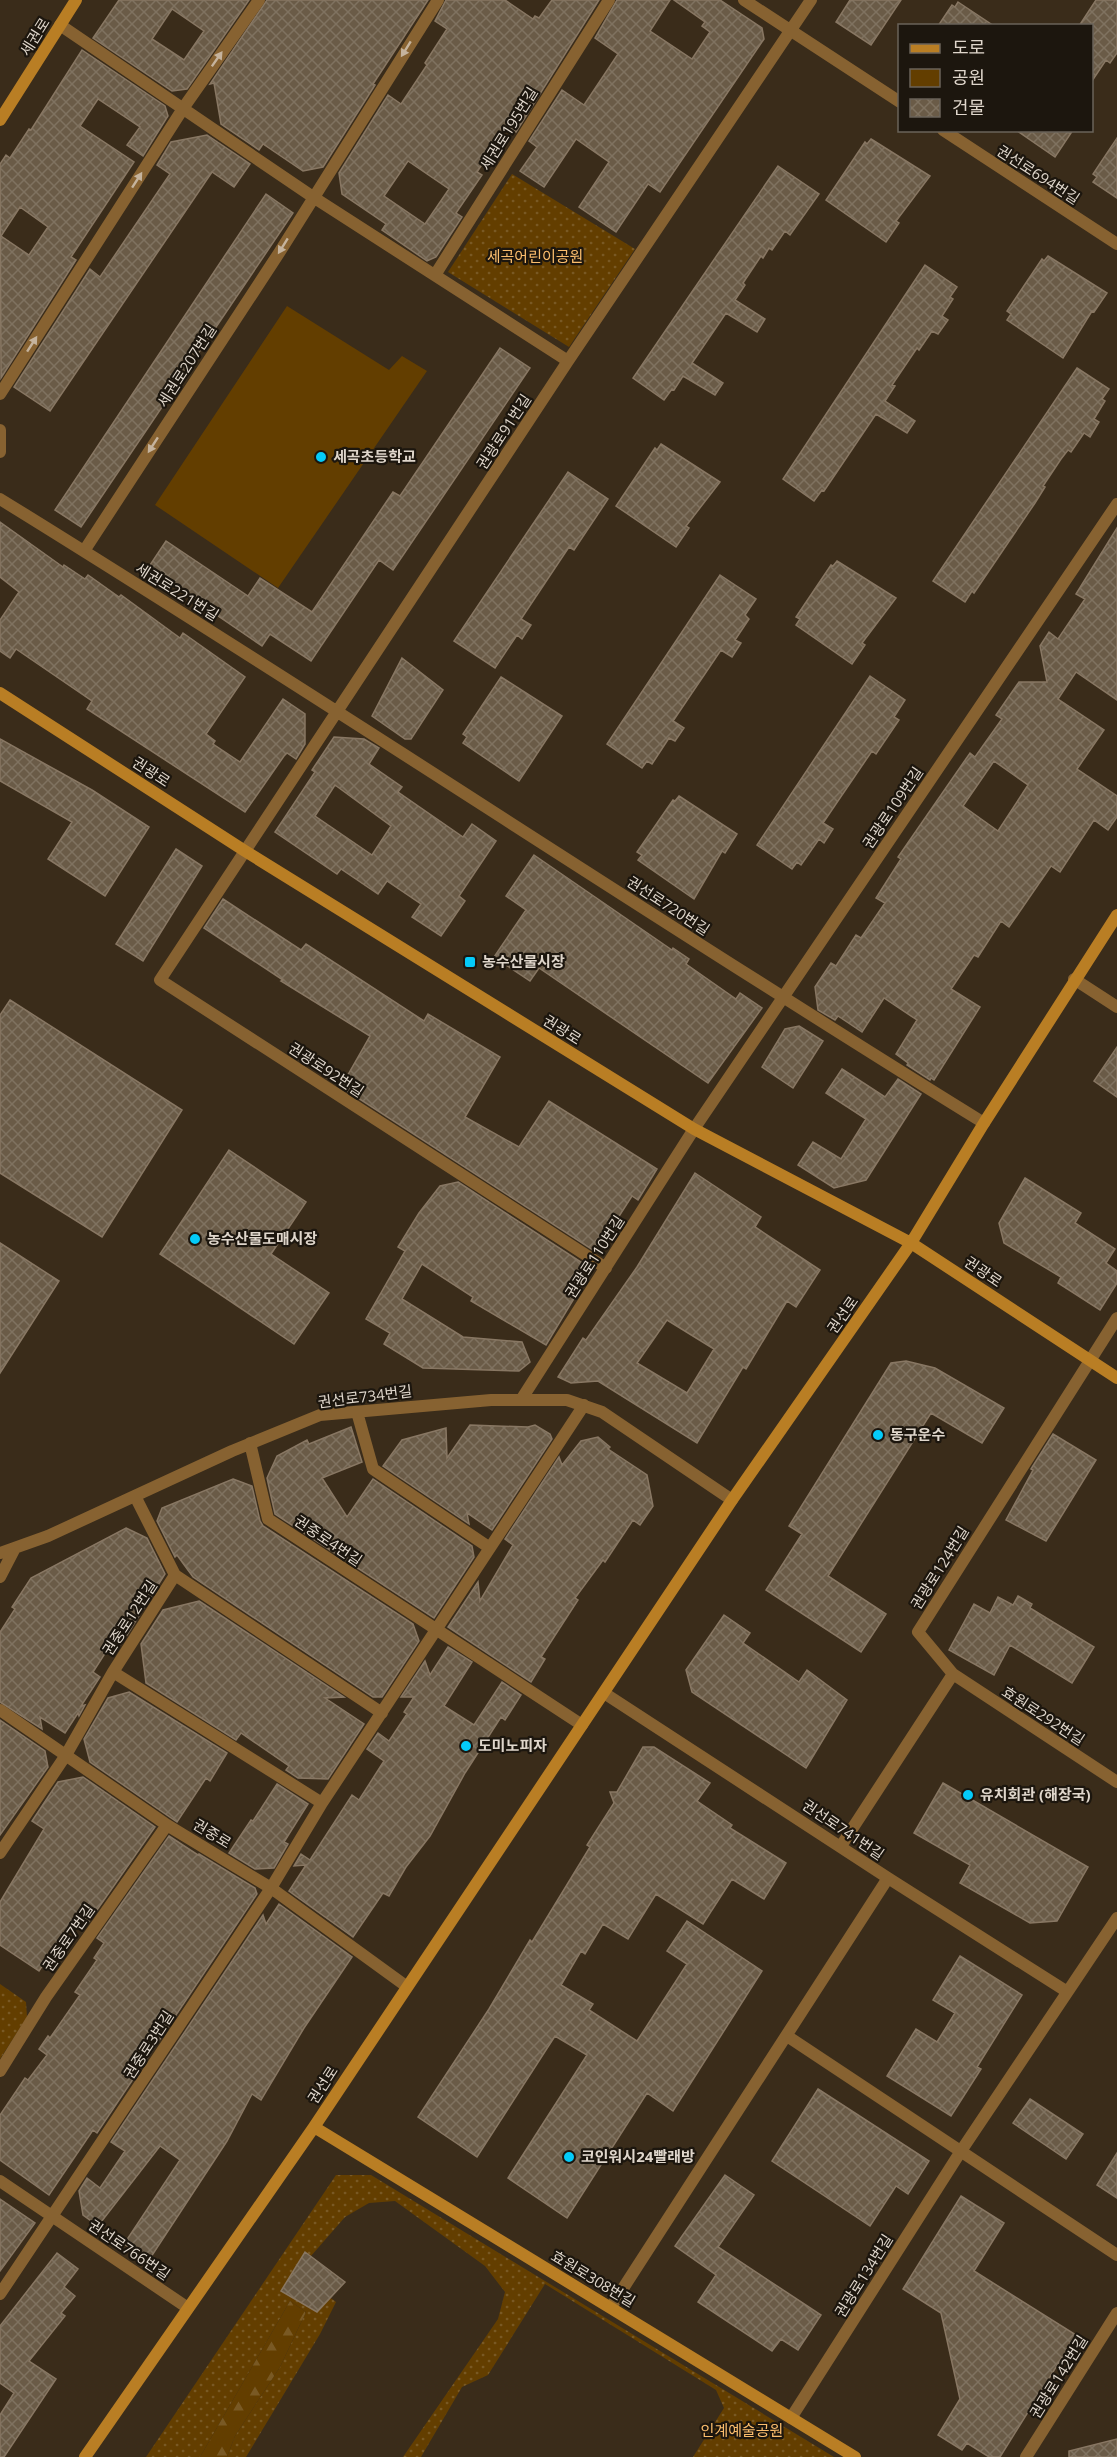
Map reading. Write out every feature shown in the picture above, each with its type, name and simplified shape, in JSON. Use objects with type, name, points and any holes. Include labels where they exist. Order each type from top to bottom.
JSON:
[{"type":"street","name":"세권로","points":[[2,113],[76,0]]},
{"type":"street","points":[[0,394],[184,107],[259,0]]},
{"type":"street","points":[[313,196],[438,0]]},
{"type":"street","name":"세권로195번길","points":[[435,275],[609,0]]},
{"type":"street","points":[[744,0],[898,101]]},
{"type":"street","name":"권광로91번길","points":[[245,851],[568,361],[811,0]]},
{"type":"street","points":[[60,25],[313,196],[568,361]]},
{"type":"street","name":"권선로694번길","points":[[946,132],[1117,244]]},
{"type":"street","name":"세권로207번길","points":[[84,551],[313,196]]},
{"type":"street","points":[[0,430],[0,452]]},
{"type":"street","name":"세권로221번길","points":[[0,499],[338,710]]},
{"type":"street","name":"권광로109번길","points":[[694,1129],[1117,504]]},
{"type":"street","name":"권광로","points":[[0,693],[245,851],[694,1129],[911,1243],[1117,1378]]},
{"type":"street","name":"권선로720번길","points":[[338,710],[783,999],[984,1123]]},
{"type":"street","name":"권광로92번길","points":[[245,851],[160,980],[606,1268]]},
{"type":"street","name":"권선로","points":[[85,2457],[314,2127],[732,1500],[911,1243],[1074,979],[1117,915]]},
{"type":"street","points":[[1074,979],[1117,1007]]},
{"type":"street","name":"권광로110번길","points":[[521,1400],[694,1129]]},
{"type":"street","points":[[1089,1360],[1117,1318]]},
{"type":"street","name":"권광로124번길","points":[[953,1674],[918,1632],[1089,1360]]},
{"type":"street","name":"권선로734번길","points":[[0,1553],[48,1536],[250,1443],[320,1415],[491,1400],[567,1400],[603,1412],[732,1500]]},
{"type":"street","points":[[271,1888],[322,1803],[584,1405]]},
{"type":"street","points":[[357,1412],[373,1469],[490,1548]]},
{"type":"street","name":"권중로4번길","points":[[250,1443],[268,1519],[436,1630]]},
{"type":"street","name":"권중로12번길","points":[[0,1853],[66,1755],[113,1672],[175,1575],[135,1496]]},
{"type":"street","points":[[0,1577],[15,1548]]},
{"type":"street","points":[[175,1575],[382,1713]]},
{"type":"street","points":[[436,1630],[582,1725]]},
{"type":"street","points":[[113,1672],[322,1803]]},
{"type":"street","points":[[841,1846],[953,1674]]},
{"type":"street","name":"효원로292번길","points":[[953,1674],[1117,1782]]},
{"type":"street","name":"권선로741번길","points":[[604,1693],[1066,1991]]},
{"type":"street","name":"권중로","points":[[0,1710],[168,1825],[271,1888],[406,1986]]},
{"type":"street","name":"권중로7번길","points":[[0,2071],[46,1997],[168,1825]]},
{"type":"street","points":[[611,2307],[888,1878]]},
{"type":"street","name":"권중로3번길","points":[[53,2218],[271,1888]]},
{"type":"street","name":"권광로134번길","points":[[791,2418],[961,2151],[1117,1918]]},
{"type":"street","points":[[787,2036],[1117,2255]]},
{"type":"street","name":"효원로308번길","points":[[314,2127],[855,2457]]},
{"type":"street","name":"권선로766번길","points":[[0,2181],[188,2308]]},
{"type":"street","points":[[0,2294],[53,2218]]},
{"type":"street","name":"권광로142번길","points":[[1026,2457],[1117,2313]]},
{"type":"green space","name":"세곡어린이공원","points":[[512,174],[635,249],[569,347],[448,272]]},
{"type":"green space","points":[[287,306],[389,370],[402,356],[427,371],[278,588],[155,505]]},
{"type":"green space","points":[[0,1984],[26,2002],[27,2017],[0,2059]]},
{"type":"green space","name":"인계예술공원","points":[[336,2175],[371,2175],[834,2457],[693,2457],[724,2408],[716,2390],[545,2284],[488,2375],[462,2387],[421,2457],[403,2457],[498,2319],[505,2292],[485,2266],[395,2201],[369,2203],[345,2217],[304,2264],[312,2284],[336,2302],[320,2334],[246,2457],[227,2457],[235,2436],[280,2367],[306,2312],[290,2301],[200,2457],[146,2457]]},
{"type":"green space","points":[[290,2301],[306,2312],[280,2367],[235,2436],[227,2457],[200,2457]]},
{"type":"building","points":[[119,0],[249,0],[187,89],[172,91],[93,38]],"holes":[[[172,9],[204,31],[184,60],[152,39]]]},
{"type":"building","points":[[267,0],[428,0],[373,84],[375,85],[323,167],[303,171],[263,144],[259,150],[221,124],[214,83],[210,84]]},
{"type":"building","points":[[446,0],[505,0],[533,19],[535,16],[539,18],[552,0],[599,0],[516,132],[507,126],[477,172],[482,175],[456,213],[462,217],[436,257],[427,261],[382,230],[386,224],[342,194],[339,173],[388,95],[401,104],[427,65],[425,63],[447,29],[435,21]],"holes":[[[408,161],[449,189],[425,224],[384,196]]]},
{"type":"building","points":[[617,0],[670,0],[650,31],[692,59],[710,32],[702,26],[705,22],[674,0],[720,0],[762,28],[764,39],[660,192],[648,184],[616,232],[579,207],[609,162],[576,139],[544,187],[520,171],[537,147],[529,141],[562,90],[584,105],[618,54],[595,38]]},
{"type":"building","points":[[850,0],[901,0],[871,45],[836,22]]},
{"type":"building","points":[[1096,0],[1117,0],[1117,53],[1110,63],[1106,60],[1093,80],[1093,24],[1080,24]]},
{"type":"building","points":[[958,2],[991,24],[939,24],[952,5],[955,7]]},
{"type":"building","points":[[82,50],[165,106],[168,116],[143,156],[127,145],[140,127],[98,99],[80,126],[134,162],[71,257],[76,260],[1,378],[0,164],[6,155],[10,158],[29,129],[31,130]],"holes":[[[20,207],[48,227],[29,255],[1,236]]]},
{"type":"building","points":[[1019,132],[1072,132],[1055,157]]},
{"type":"building","points":[[207,135],[250,164],[234,187],[212,172],[50,411],[14,387],[90,269],[100,277],[170,174],[157,165],[171,142]]},
{"type":"building","points":[[1117,138],[1117,198],[1093,182],[1097,177],[1093,174]]},
{"type":"building","points":[[871,139],[930,176],[896,221],[899,223],[886,242],[826,200],[865,142],[867,144]]},
{"type":"building","points":[[778,166],[819,194],[790,235],[785,231],[772,250],[769,248],[763,258],[761,256],[735,300],[765,319],[757,332],[726,313],[692,363],[723,383],[715,395],[683,376],[664,400],[633,378]]},
{"type":"building","points":[[266,194],[293,213],[81,527],[55,510]]},
{"type":"building","points":[[1048,256],[1107,293],[1094,312],[1092,311],[1063,358],[1007,320],[1011,314],[1007,311],[1042,259],[1044,261]]},
{"type":"building","points":[[925,265],[957,287],[950,297],[953,299],[942,316],[948,320],[938,334],[932,331],[919,350],[917,348],[892,385],[895,386],[885,401],[915,421],[907,433],[876,414],[824,491],[822,490],[814,501],[783,479]]},
{"type":"building","points":[[500,348],[530,368],[393,570],[379,560],[311,661],[270,634],[262,646],[148,568],[166,541],[248,596],[260,578],[312,612],[393,492],[400,496]]},
{"type":"building","points":[[1077,368],[1109,389],[1094,419],[1099,422],[1090,437],[1084,433],[1071,452],[1068,450],[1061,459],[1035,503],[974,593],[972,591],[965,602],[933,581]]},
{"type":"building","points":[[661,444],[720,482],[686,526],[689,528],[676,547],[616,506],[655,448],[657,450]]},
{"type":"building","points":[[568,472],[608,499],[574,550],[569,547],[521,619],[531,625],[522,639],[517,635],[495,668],[454,641]]},
{"type":"building","points":[[0,522],[63,567],[64,565],[85,579],[88,575],[119,597],[121,595],[180,638],[183,633],[245,677],[206,734],[215,741],[213,744],[240,762],[283,699],[305,714],[305,744],[296,759],[287,753],[284,756],[245,812],[87,709],[92,701],[16,649],[10,658],[0,651],[0,620],[19,592],[0,577]]},
{"type":"building","points":[[1117,528],[1117,700],[1076,672],[1058,699],[1104,730],[1077,769],[1117,796],[1117,817],[1108,830],[1094,820],[1060,872],[1051,866],[1009,927],[1001,921],[978,957],[974,955],[951,989],[980,1007],[934,1080],[931,1078],[930,1080],[907,1065],[908,1063],[896,1054],[917,1020],[884,998],[862,1032],[838,1016],[835,1020],[818,1010],[815,987],[831,963],[836,966],[856,935],[861,938],[885,903],[876,898],[901,859],[898,857],[970,753],[975,757],[1002,719],[996,715],[1019,682],[1047,682],[1040,646],[1049,632],[1058,639],[1085,599],[1076,594]],"holes":[[[994,761],[1028,785],[998,831],[963,806]]]},
{"type":"building","points":[[837,561],[896,598],[862,643],[865,645],[852,664],[796,625],[800,619],[796,617],[831,565],[833,566]]},
{"type":"building","points":[[720,575],[756,599],[745,615],[749,619],[735,640],[741,643],[732,657],[721,650],[673,721],[684,728],[675,741],[669,738],[652,764],[647,761],[642,768],[607,744]]},
{"type":"building","points":[[402,658],[443,690],[411,739],[405,739],[372,716]]},
{"type":"building","points":[[870,676],[905,700],[894,717],[899,720],[876,754],[872,751],[823,823],[833,829],[824,843],[819,839],[801,865],[797,862],[792,869],[757,845]]},
{"type":"building","points":[[501,677],[562,716],[519,781],[463,743],[467,737],[463,734]]},
{"type":"building","points":[[334,737],[364,739],[379,748],[369,764],[402,787],[398,792],[463,837],[472,824],[496,841],[459,896],[465,901],[441,936],[412,917],[421,904],[387,881],[378,894],[341,869],[337,874],[275,832],[315,772],[312,770]],"holes":[[[335,785],[391,826],[372,855],[315,816]]]},
{"type":"building","points":[[0,739],[92,790],[149,827],[105,896],[48,859],[72,822],[0,781]]},
{"type":"building","points":[[679,796],[737,834],[725,853],[722,851],[694,899],[638,860],[642,855],[637,852],[673,800],[675,801]]},
{"type":"building","points":[[176,849],[202,866],[143,961],[116,944]]},
{"type":"building","points":[[534,855],[672,950],[673,948],[689,959],[686,964],[736,999],[740,993],[762,1008],[708,1083],[539,968],[530,981],[494,957],[526,910],[506,896]]},
{"type":"building","points":[[223,899],[301,950],[306,944],[424,1021],[428,1014],[500,1057],[465,1117],[519,1147],[549,1101],[657,1169],[638,1200],[632,1196],[596,1252],[341,1087],[370,1036],[281,981],[283,980],[204,928]]},
{"type":"building","points":[[10,1000],[182,1110],[102,1237],[0,1173],[0,1015]]},
{"type":"building","points":[[799,1026],[823,1041],[793,1088],[762,1067],[785,1029]]},
{"type":"building","points":[[1117,1047],[1117,1097],[1094,1081]]},
{"type":"building","points":[[842,1069],[885,1097],[898,1079],[921,1094],[866,1180],[834,1188],[798,1165],[813,1142],[841,1159],[866,1119],[826,1093]]},
{"type":"building","points":[[229,1150],[306,1202],[271,1254],[329,1293],[294,1344],[160,1254]]},
{"type":"building","points":[[695,1173],[761,1217],[755,1227],[820,1270],[796,1307],[787,1301],[746,1369],[743,1367],[697,1443],[598,1381],[571,1383],[558,1377],[583,1338],[586,1340],[637,1267]],"holes":[[[667,1320],[714,1349],[687,1393],[637,1363]]]},
{"type":"building","points":[[1025,1178],[1081,1213],[1075,1223],[1115,1249],[1106,1263],[1117,1271],[1117,1283],[1100,1310],[1058,1283],[1061,1277],[1004,1243],[999,1223]]},
{"type":"building","points":[[458,1182],[587,1266],[582,1273],[587,1277],[546,1345],[471,1301],[473,1297],[422,1264],[402,1299],[463,1337],[522,1342],[530,1362],[519,1371],[423,1368],[384,1344],[390,1333],[366,1319],[405,1251],[398,1247],[419,1213],[440,1186]]},
{"type":"building","points":[[0,1243],[59,1281],[0,1373]]},
{"type":"building","points":[[906,1361],[935,1368],[1004,1408],[982,1443],[931,1413],[828,1576],[886,1614],[861,1652],[766,1590],[802,1534],[789,1526],[891,1363]]},
{"type":"building","points":[[470,1425],[528,1427],[535,1425],[550,1434],[552,1439],[492,1530],[467,1513],[469,1524],[383,1466],[402,1440],[446,1428],[447,1458]]},
{"type":"building","points":[[351,1427],[362,1462],[322,1478],[347,1517],[373,1479],[472,1546],[474,1557],[434,1618],[275,1514],[267,1478],[277,1456],[307,1440],[309,1444]]},
{"type":"building","points":[[1053,1434],[1096,1460],[1046,1541],[1006,1520],[1033,1470],[1031,1469]]},
{"type":"building","points":[[598,1437],[610,1447],[608,1449],[647,1475],[653,1506],[640,1525],[633,1520],[605,1562],[603,1560],[575,1598],[578,1600],[541,1657],[545,1659],[531,1682],[448,1627],[478,1582],[480,1601],[513,1545],[505,1539],[559,1457],[562,1465],[581,1441]]},
{"type":"building","points":[[233,1479],[252,1486],[263,1526],[413,1624],[419,1641],[382,1697],[373,1697],[193,1577],[177,1555],[175,1557],[157,1521],[162,1508]]},
{"type":"building","points":[[126,1528],[147,1538],[165,1574],[127,1635],[120,1630],[93,1672],[100,1677],[81,1706],[85,1705],[79,1716],[78,1713],[65,1733],[40,1717],[42,1729],[0,1702],[0,1632],[15,1609],[12,1607],[31,1578]]},
{"type":"building","points":[[1018,1596],[1032,1604],[1030,1608],[1094,1647],[1072,1683],[1010,1645],[994,1675],[949,1650],[974,1604],[990,1613],[998,1597],[1013,1605]]},
{"type":"building","points":[[199,1601],[344,1697],[325,1698],[364,1724],[328,1779],[298,1778],[286,1770],[289,1766],[241,1733],[236,1740],[146,1683],[141,1644],[163,1610]]},
{"type":"building","points":[[724,1615],[750,1633],[743,1643],[799,1682],[807,1670],[847,1700],[806,1768],[692,1692],[686,1670]]},
{"type":"building","points":[[448,1647],[472,1662],[444,1706],[474,1725],[502,1682],[521,1695],[505,1720],[501,1717],[465,1773],[430,1836],[406,1867],[389,1896],[383,1893],[353,1937],[289,1891],[306,1865],[294,1866],[301,1854],[310,1860],[352,1795],[359,1800],[384,1761],[367,1749],[378,1733],[389,1741],[407,1714],[404,1712],[414,1697],[401,1697],[425,1661],[430,1675]]},
{"type":"building","points":[[129,1692],[227,1753],[210,1781],[206,1778],[177,1822],[90,1762],[84,1739],[108,1698]]},
{"type":"building","points":[[0,1720],[45,1751],[48,1767],[0,1835]]},
{"type":"building","points":[[643,1747],[654,1747],[710,1783],[697,1801],[732,1825],[730,1828],[786,1863],[764,1899],[732,1879],[703,1924],[656,1894],[628,1939],[603,1924],[585,1954],[581,1951],[561,1985],[593,2004],[589,2010],[637,2041],[687,1964],[667,1951],[687,1921],[762,1971],[673,2111],[647,2093],[567,2218],[508,2178],[587,2055],[555,2036],[477,2157],[418,2117],[489,2009],[530,1940],[532,1942],[590,1847],[587,1845],[614,1803],[610,1792],[617,1792]]},
{"type":"building","points":[[83,1777],[155,1827],[83,1930],[72,1922],[39,1971],[0,1945],[0,1902],[44,1829],[32,1821],[58,1782]]},
{"type":"building","points":[[943,1783],[1088,1867],[1057,1921],[1030,1923],[960,1883],[970,1865],[914,1833]]},
{"type":"building","points":[[277,1784],[308,1804],[284,1842],[288,1844],[274,1868],[255,1869],[229,1853]]},
{"type":"building","points":[[169,1836],[255,1888],[257,1894],[97,2133],[93,2130],[49,2195],[0,2160],[0,2115],[25,2078],[28,2080],[47,2055],[39,2049],[48,2036],[50,2038],[80,1995],[75,1992],[97,1960],[94,1958],[104,1943],[97,1938]]},
{"type":"building","points":[[279,1904],[352,1957],[304,2028],[261,2100],[252,2094],[227,2141],[149,2260],[124,2244],[180,2160],[160,2146],[98,2226],[83,2215],[79,2191],[87,2178],[100,2188],[125,2151],[111,2142],[263,1915],[266,1924]]},
{"type":"building","points":[[960,1956],[1022,1995],[977,2067],[981,2069],[951,2116],[887,2076],[916,2029],[937,2042],[955,2013],[933,2000]]},
{"type":"building","points":[[818,2089],[929,2161],[908,2194],[896,2186],[870,2226],[772,2161]]},
{"type":"building","points":[[1030,2099],[1083,2134],[1066,2159],[1013,2123]]},
{"type":"building","points":[[1117,2153],[1117,2198],[1097,2185]]},
{"type":"building","points":[[725,2175],[754,2195],[718,2247],[821,2315],[798,2350],[781,2339],[772,2351],[698,2302],[716,2275],[675,2246]]},
{"type":"building","points":[[961,2196],[1004,2223],[974,2271],[1076,2335],[1000,2457],[989,2457],[967,2443],[962,2450],[938,2435],[960,2399],[941,2313],[903,2289]]},
{"type":"building","points":[[0,2199],[35,2223],[0,2271]]},
{"type":"building","points":[[305,2252],[345,2282],[317,2312],[281,2291]]},
{"type":"building","points":[[57,2253],[78,2269],[64,2287],[75,2296],[61,2313],[65,2316],[29,2361],[56,2379],[4,2457],[0,2457],[0,2415],[14,2393],[0,2383],[0,2326]]},
{"type":"building","points":[[1117,2439],[1117,2457],[1069,2457],[1069,2451]]},
{"type":"place","name":"세곡초등학교","points":[[321,457]]},
{"type":"place","name":"농수산물시장","points":[[470,962]]},
{"type":"place","name":"농수산물도매시장","points":[[195,1239]]},
{"type":"place","name":"동구운수","points":[[878,1435]]},
{"type":"place","name":"도미노피자","points":[[466,1746]]},
{"type":"place","name":"유치회관 (해장국)","points":[[968,1795]]},
{"type":"place","name":"코인워시24빨래방","points":[[569,2157]]}]
